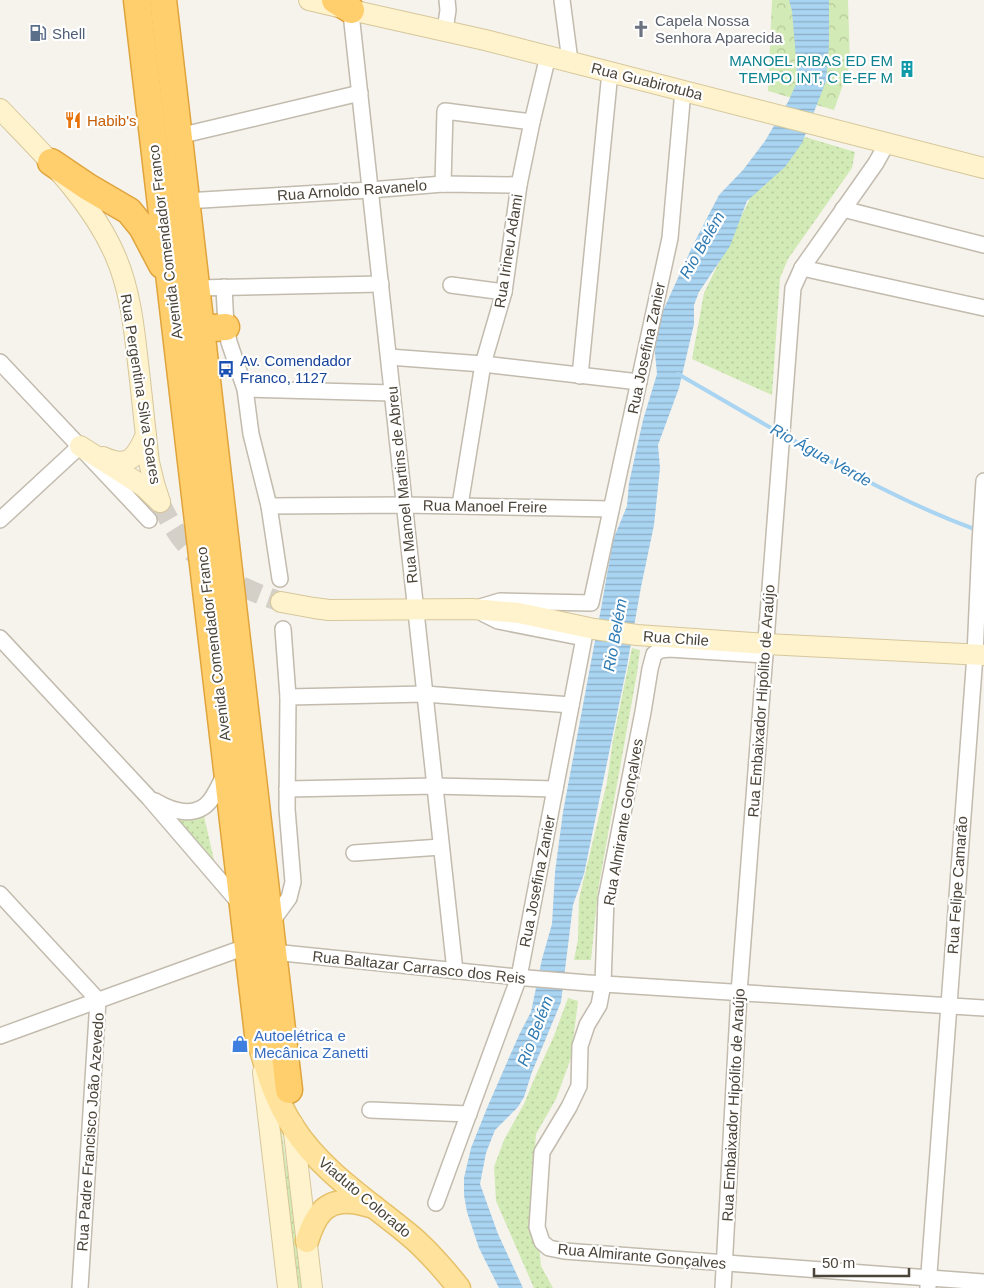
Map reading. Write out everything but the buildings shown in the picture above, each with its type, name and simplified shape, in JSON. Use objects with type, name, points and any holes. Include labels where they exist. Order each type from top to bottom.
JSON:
[{"type":"highway","name":"Avenida Comendador Franco","points":[[137,0],[259,1043]]},
{"type":"highway","name":"Avenida Comendador Franco","points":[[163,0],[196,288],[214,328],[270,924],[289,1090]]},
{"type":"highway","points":[[50,162],[129,211],[142,227],[170,281]]},
{"type":"main road","name":"Rua Guabirotuba","points":[[309,0],[345,3],[984,168]]},
{"type":"main road","name":"Rua Pergentina Silva Soares","points":[[0,108],[50,162],[82,201],[107,240],[122,273],[131,316],[146,435],[154,483],[160,502],[143,486],[80,446]]},
{"type":"main road","points":[[80,446],[118,463],[127,462],[135,456],[146,435]]},
{"type":"main road","name":"Rua Chile","points":[[281,602],[329,610],[472,609],[520,614],[615,633],[690,639],[765,649],[979,655]]},
{"type":"main road","name":"Viaduto Colorado","points":[[259,1043],[277,1099],[294,1128],[323,1163],[428,1252],[459,1288]]},
{"type":"main road","name":"Avenida Comendador Franco","points":[[259,1043],[288,1288]]},
{"type":"main road","name":"Viaduto Colorado","points":[[289,1090],[302,1116],[322,1145],[438,1244],[457,1264],[475,1288]]},
{"type":"main road","name":"Avenida Comendador Franco","points":[[289,1090],[312,1288]]},
{"type":"main road","points":[[307,1241],[319,1214],[325,1208],[336,1203],[349,1202],[375,1207]]},
{"type":"street","points":[[445,30],[448,10],[447,0]]},
{"type":"street","points":[[562,0],[570,61]]},
{"type":"street","name":"Rua Manoel Martins de Abreu","points":[[345,3],[360,93],[455,971]]},
{"type":"street","name":"Rua Irineu Adami","points":[[460,505],[483,364],[504,292],[519,185],[548,56]]},
{"type":"street","points":[[580,376],[610,72]]},
{"type":"street","name":"Rua Josefina Zanier","points":[[472,609],[500,601],[591,603],[670,238],[683,90]]},
{"type":"street","points":[[179,136],[360,93]]},
{"type":"street","points":[[443,184],[444,112],[532,122]]},
{"type":"street","name":"Rua Embaixador Hipólito de Araújo","points":[[723,1288],[740,992],[793,288],[802,268],[876,163],[887,142]]},
{"type":"street","name":"Rua Arnoldo Ravanelo","points":[[186,200],[443,184],[519,185]]},
{"type":"street","points":[[843,209],[984,246]]},
{"type":"street","points":[[802,268],[984,308]]},
{"type":"street","points":[[196,288],[381,284]]},
{"type":"street","points":[[451,285],[504,292]]},
{"type":"street","name":"Avenida Comendador Franco","points":[[224,287],[214,328],[229,342],[245,389],[251,434],[269,506],[280,579]]},
{"type":"street","points":[[389,357],[483,364],[639,382]]},
{"type":"street","points":[[0,362],[150,520]]},
{"type":"street","points":[[245,389],[392,393]]},
{"type":"street","points":[[0,520],[80,446]]},
{"type":"street","name":"Rua Felipe Camarão","points":[[928,1283],[979,655],[980,543],[984,481]]},
{"type":"street","name":"Rua Manoel Freire","points":[[269,506],[460,505],[612,509]]},
{"type":"street","name":"Rua Josefina Zanier","points":[[436,1203],[523,978],[555,789],[584,638],[498,621],[472,609]]},
{"type":"street","points":[[270,924],[289,898],[293,882],[288,821],[288,697],[283,629]]},
{"type":"street","points":[[0,638],[150,798],[244,908]]},
{"type":"street","name":"Rua Almirante Gonçalves","points":[[765,649],[669,649],[661,650],[654,654],[606,899],[596,984],[599,1005],[587,1025],[580,1046],[579,1086],[569,1107],[542,1152],[537,1227],[542,1242],[549,1248],[564,1251],[725,1263],[928,1283],[984,1282]]},
{"type":"street","points":[[288,697],[425,694],[571,705]]},
{"type":"street","points":[[150,798],[168,808],[181,812],[198,810],[210,801],[227,770]]},
{"type":"street","points":[[287,789],[435,786],[555,789]]},
{"type":"street","points":[[354,853],[441,846]]},
{"type":"street","name":"Rua Padre Francisco João Azevedo","points":[[0,894],[98,1000],[80,1288]]},
{"type":"street","points":[[0,1036],[248,946]]},
{"type":"street","name":"Rua Baltazar Carrasco dos Reis","points":[[273,952],[596,984],[984,1008]]},
{"type":"street","points":[[370,1110],[469,1114]]},
{"type":"green space","points":[[772,0],[848,0],[850,65],[834,110],[768,91]]},
{"type":"green space","points":[[792,133],[855,152],[852,168],[788,259],[780,278],[772,395],[692,359],[704,293],[758,182]]},
{"type":"green space","points":[[632,648],[640,650],[637,673],[598,890],[591,960],[574,960],[578,939],[579,899],[607,782],[613,740]]},
{"type":"green space","points":[[204,816],[214,860],[213,863],[172,821],[195,819]]},
{"type":"green space","points":[[568,998],[578,1001],[571,1058],[556,1099],[536,1134],[533,1175],[541,1266],[553,1288],[534,1288],[496,1201],[494,1167],[504,1140],[524,1104],[554,1036]]},
{"type":"green space","points":[[273,1123],[282,1133],[304,1288],[294,1288]]},
{"type":"water","name":"Rio Belém","points":[[789,0],[829,0],[829,44],[826,81],[802,143],[785,167],[747,201],[730,246],[699,292],[694,305],[694,324],[679,388],[658,445],[660,468],[654,525],[584,874],[573,905],[561,1002],[532,1072],[524,1097],[518,1107],[495,1130],[486,1153],[480,1184],[498,1234],[523,1288],[499,1288],[479,1248],[467,1212],[464,1178],[471,1148],[487,1108],[531,1012],[542,959],[552,924],[555,872],[563,812],[613,540],[627,506],[629,483],[643,420],[657,374],[655,353],[656,326],[693,245],[719,195],[743,170],[765,141],[788,102],[797,82],[792,11]]},
{"type":"waterway","name":"Rio Água Verde","points":[[678,374],[778,432]]},
{"type":"waterway","name":"Rio Água Verde","points":[[786,436],[880,488],[952,521],[977,530]]},
{"type":"tunnel","points":[[160,502],[170,522],[182,539],[194,554],[208,566],[241,586],[281,602]]},
{"type":"place","name":"Capela Nossa Senhora Aparecida","points":[[641,29]]},
{"type":"place","name":"Shell","points":[[38,33]]},
{"type":"place","name":"MANOEL RIBAS ED EM TEMPO INT, C E-EF M","points":[[907,69]]},
{"type":"place","name":"Habib's","points":[[73,120]]},
{"type":"place","name":"Av. Comendador Franco, 1127","points":[[226,369]]},
{"type":"place","name":"Autoelétrica e Mecânica Zanetti","points":[[240,1044]]}]
